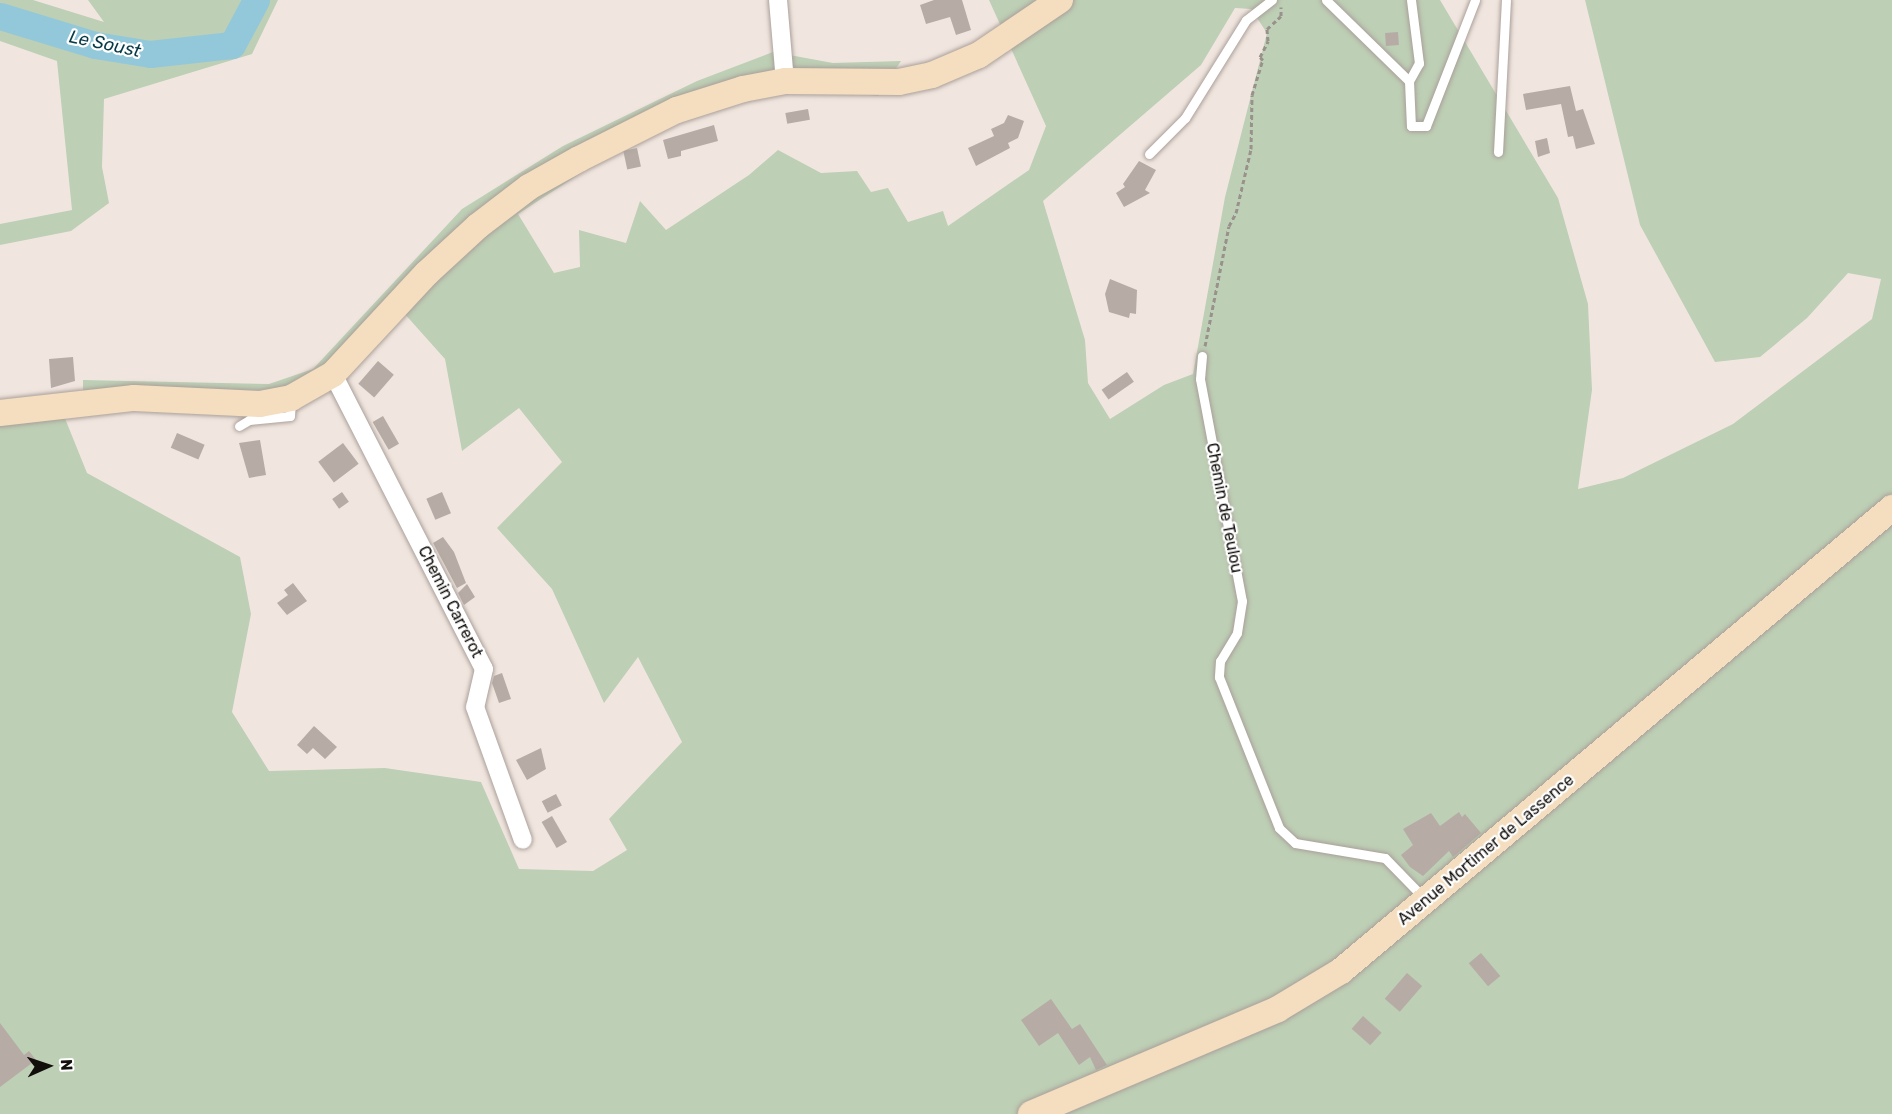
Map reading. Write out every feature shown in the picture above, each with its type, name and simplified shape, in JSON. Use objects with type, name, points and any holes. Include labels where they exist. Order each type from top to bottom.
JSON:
[{"type":"street","points":[[778,0],[785,81]]},
{"type":"street","points":[[0,413],[134,398],[260,404],[291,398],[333,374],[428,273],[478,226],[529,187],[677,110],[743,89],[785,81],[899,82],[932,75],[979,55],[1060,0]]},
{"type":"street","name":"Chemin Carrerot","points":[[333,374],[484,669],[475,707],[523,840]]},
{"type":"street","name":"Avenue Mortimer de Lassence","points":[[1031,1114],[1312,991],[1427,901],[1892,508]]},
{"type":"lane","points":[[1149,154],[1185,118],[1246,20],[1272,0]]},
{"type":"lane","points":[[1326,0],[1409,81]]},
{"type":"lane","points":[[1411,0],[1419,63],[1409,81],[1411,126],[1426,126],[1475,0]]},
{"type":"lane","points":[[1498,152],[1506,0]]},
{"type":"lane","name":"Chemin de Teulou","points":[[1202,356],[1200,379],[1242,601],[1237,633],[1220,661],[1219,677],[1279,828],[1294,843],[1385,858],[1427,901]]},
{"type":"lane","points":[[239,426],[249,420],[290,416],[291,398]]},
{"type":"path","points":[[1202,356],[1228,226],[1236,213],[1251,149],[1252,95],[1263,60],[1260,57],[1268,41],[1267,29],[1281,16]]},
{"type":"green space","points":[[0,0],[33,0],[104,22],[88,0],[278,0],[252,54],[104,99],[102,167],[109,203],[71,231],[0,245],[0,224],[72,210],[57,61],[0,41]]},
{"type":"green space","points":[[989,0],[1440,0],[1558,198],[1588,304],[1592,390],[1578,489],[1623,478],[1733,424],[1872,319],[1881,279],[1848,273],[1807,318],[1760,357],[1715,362],[1640,225],[1585,0],[1892,0],[1892,1114],[0,1114],[0,403],[83,393],[83,380],[269,384],[313,369],[462,209],[563,146],[697,81],[773,52],[833,63],[901,61],[878,96],[797,87],[705,108],[604,158],[518,214],[554,273],[580,267],[579,230],[626,243],[640,201],[666,230],[749,175],[778,150],[821,173],[857,171],[871,192],[888,188],[908,222],[943,211],[948,226],[1029,170],[1046,126]],"holes":[[[1235,8],[1251,9],[1267,33],[1225,197],[1193,374],[1164,385],[1110,419],[1088,383],[1085,340],[1043,201],[1201,65]],[[403,312],[445,359],[462,451],[519,408],[562,462],[497,528],[552,589],[604,703],[638,657],[682,742],[609,819],[627,850],[593,871],[519,869],[481,782],[385,768],[269,771],[232,712],[251,614],[240,557],[87,473],[62,411],[318,394]]]},
{"type":"building","points":[[934,0],[962,0],[971,30],[956,35],[950,17],[926,24],[920,5]]},
{"type":"building","points":[[1398,32],[1399,45],[1386,46],[1385,33]]},
{"type":"building","points":[[1570,86],[1576,111],[1583,109],[1595,144],[1576,149],[1573,136],[1568,137],[1561,104],[1526,110],[1523,94]]},
{"type":"building","points":[[808,109],[810,120],[787,124],[785,113]]},
{"type":"building","points":[[1008,115],[1024,121],[1018,138],[1008,143],[1010,148],[976,166],[968,148],[994,136],[991,129],[1004,123]]},
{"type":"building","points":[[714,125],[718,141],[681,151],[681,156],[668,159],[663,140]]},
{"type":"building","points":[[1547,138],[1550,153],[1538,157],[1535,141]]},
{"type":"building","points":[[637,148],[641,167],[627,169],[623,151]]},
{"type":"building","points":[[1139,161],[1156,170],[1145,190],[1150,193],[1124,207],[1116,193],[1125,187],[1123,184]]},
{"type":"building","points":[[1110,279],[1137,290],[1136,314],[1130,313],[1129,318],[1109,312],[1105,294]]},
{"type":"building","points":[[73,357],[75,381],[51,388],[49,359]]},
{"type":"building","points":[[378,361],[394,375],[374,397],[358,384]]},
{"type":"building","points":[[1127,372],[1134,382],[1108,400],[1102,390]]},
{"type":"building","points":[[383,416],[399,444],[389,450],[373,422]]},
{"type":"building","points":[[177,433],[205,445],[198,459],[171,448]]},
{"type":"building","points":[[260,440],[266,475],[249,478],[239,443]]},
{"type":"building","points":[[343,443],[359,464],[334,482],[318,462]]},
{"type":"building","points":[[342,492],[349,502],[339,509],[332,499]]},
{"type":"building","points":[[442,492],[451,513],[435,520],[426,499]]},
{"type":"building","points":[[443,537],[454,552],[466,583],[457,588],[433,543]]},
{"type":"building","points":[[293,583],[307,601],[287,615],[277,603],[288,595],[284,590]]},
{"type":"building","points":[[467,584],[475,597],[464,605],[458,593]]},
{"type":"building","points":[[502,673],[511,699],[499,703],[492,683],[494,676]]},
{"type":"building","points":[[314,726],[337,747],[325,759],[313,748],[307,754],[297,745]]},
{"type":"building","points":[[541,748],[546,769],[527,780],[516,760]]},
{"type":"building","points":[[556,794],[562,806],[548,813],[542,801]]},
{"type":"building","points":[[1459,812],[1462,817],[1465,814],[1481,833],[1453,857],[1449,851],[1423,876],[1410,867],[1401,855],[1413,845],[1403,829],[1431,813],[1440,826]]},
{"type":"building","points":[[552,816],[567,842],[557,848],[542,822]]},
{"type":"building","points":[[1481,953],[1500,976],[1488,986],[1469,963]]},
{"type":"building","points":[[1407,973],[1422,986],[1400,1012],[1385,999]]},
{"type":"building","points":[[1051,999],[1072,1029],[1080,1024],[1107,1065],[1096,1070],[1090,1057],[1079,1065],[1058,1033],[1039,1046],[1021,1020]]},
{"type":"building","points":[[1363,1016],[1382,1033],[1370,1045],[1352,1029]]},
{"type":"building","points":[[0,1023],[24,1055],[29,1051],[36,1060],[0,1087]]},
{"type":"waterway","name":"Le Soust","points":[[0,16],[95,45],[150,54],[232,45],[256,0]]}]
